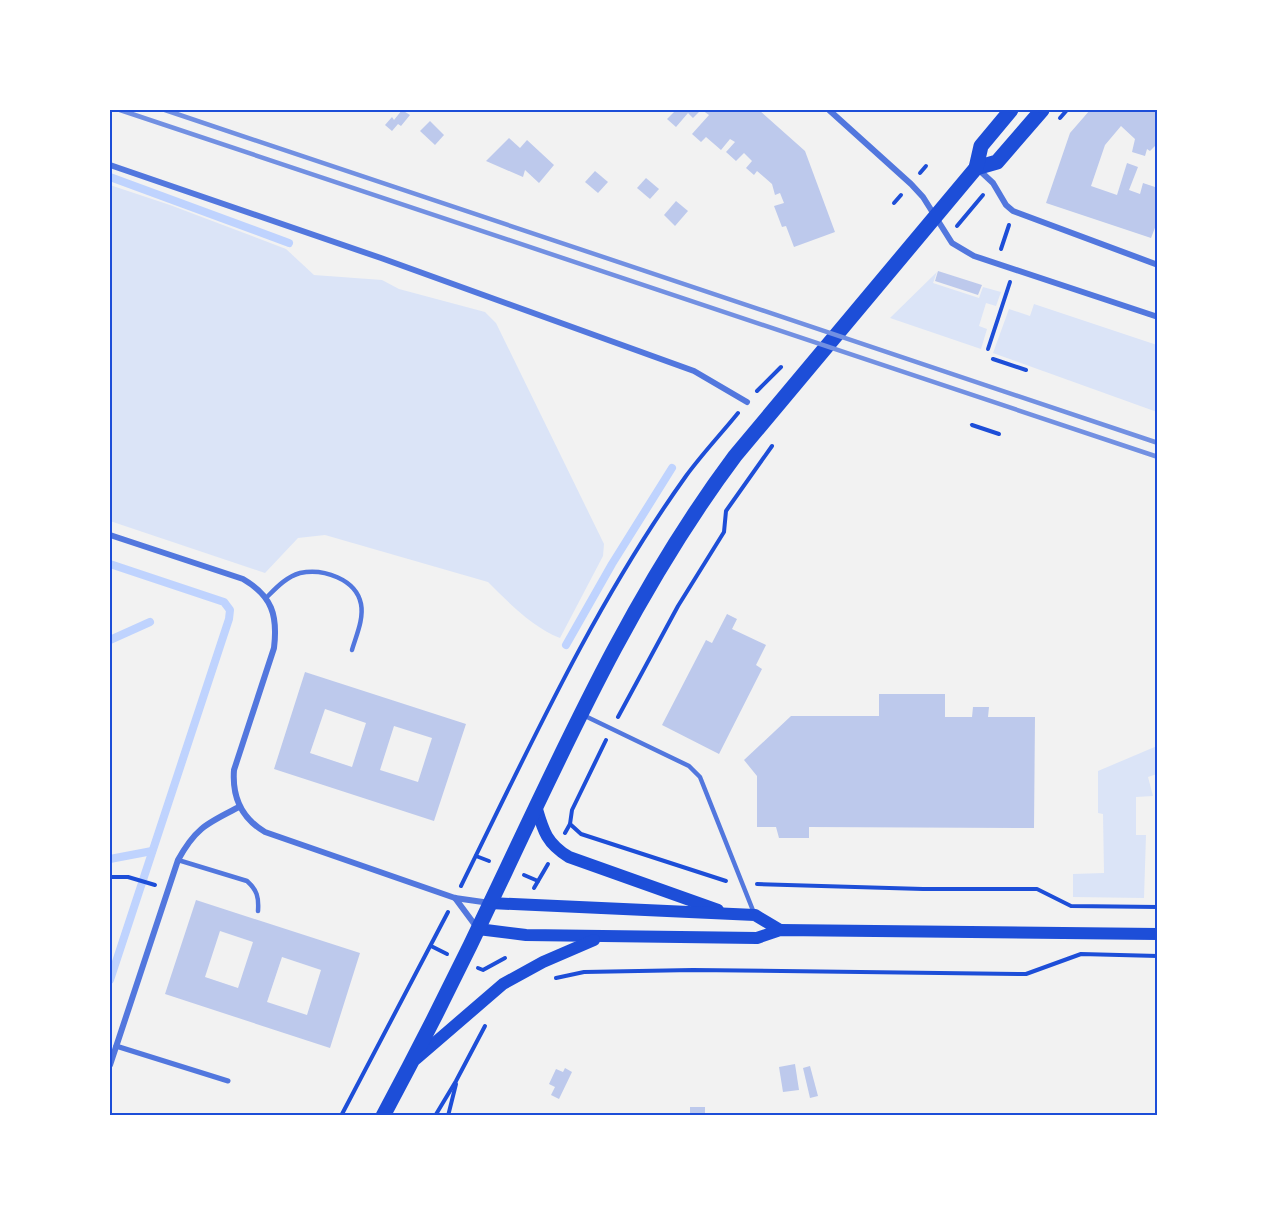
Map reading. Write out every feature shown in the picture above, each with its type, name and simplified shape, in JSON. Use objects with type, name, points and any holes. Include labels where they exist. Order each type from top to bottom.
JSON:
[{"type":"main road","points":[[383,1116],[478,929],[580,714],[613,651],[708,492],[787,391],[936,218],[976,168],[981,146],[1011,110]]},
{"type":"main road","points":[[976,168],[997,162],[1042,110]]},
{"type":"main road","points":[[536,806],[545,834],[556,849],[569,857],[730,914]]},
{"type":"main road","points":[[490,903],[755,915],[780,930]]},
{"type":"main road","points":[[478,929],[513,934],[601,937],[756,938],[780,930],[1158,934]]},
{"type":"main road","points":[[411,1063],[503,984],[553,957],[601,937]]},
{"type":"street","points":[[829,110],[911,184],[923,197],[952,243],[974,256],[996,264],[1158,317]]},
{"type":"street","points":[[110,165],[381,258],[694,371],[747,402]]},
{"type":"street","points":[[976,168],[993,183],[1006,205],[1013,211],[1158,265]]},
{"type":"street","points":[[110,535],[243,579],[257,587],[273,612],[276,629],[274,648],[236,761],[233,782],[239,807],[255,826],[265,832],[455,898],[490,903]]},
{"type":"street","points":[[110,1065],[178,860],[189,840],[199,829],[239,807]]},
{"type":"street","points":[[455,898],[478,929]]},
{"type":"street","points":[[116,1046],[228,1081]]},
{"type":"lane","points":[[266,598],[285,580],[300,573],[321,573],[348,582],[357,592],[361,604],[361,619],[352,650]]},
{"type":"lane","points":[[580,714],[689,766],[700,777],[755,915]]},
{"type":"lane","points":[[178,860],[247,881],[255,888],[259,899],[258,911]]},
{"type":"path","points":[[996,264],[1013,211]]},
{"type":"path","points":[[988,349],[1007,292]]},
{"type":"path","points":[[993,358],[1026,370]]},
{"type":"path","points":[[972,425],[999,434]]},
{"type":"path","points":[[740,490],[726,511],[724,532],[678,606],[612,729],[572,810],[570,824],[581,834],[732,883],[922,889],[1036,889],[1071,906],[1157,907],[1158,888]]},
{"type":"path","points":[[341,1116],[476,856]]},
{"type":"path","points":[[110,877],[137,878],[152,884]]},
{"type":"path","points":[[547,982],[584,972],[661,970],[1026,974],[1081,954],[1158,956]]},
{"type":"path","points":[[435,1116],[488,1022]]},
{"type":"path","points":[[448,1116],[456,1081]]},
{"type":"shaded area","points":[[110,185],[286,249],[314,275],[382,280],[399,289],[485,312],[496,323],[604,544],[603,556],[560,638],[530,621],[488,582],[325,535],[298,538],[265,573],[110,521]]},
{"type":"shaded area","points":[[937,272],[933,283],[979,298],[983,287],[1001,292],[996,306],[986,303],[979,326],[987,329],[981,349],[890,318]]},
{"type":"shaded area","points":[[1034,304],[1157,345],[1157,412],[993,353],[1009,309],[1030,316]]},
{"type":"shaded area","points":[[1157,746],[1157,774],[1148,777],[1153,796],[1136,797],[1136,835],[1146,835],[1144,898],[1073,897],[1073,874],[1104,873],[1103,814],[1098,813],[1098,771]]},
{"type":"building","points":[[402,110],[410,115],[401,126],[398,124],[392,131],[385,125],[392,117],[394,120]]},
{"type":"building","points":[[676,110],[701,110],[693,118],[688,113],[676,127],[667,119]]},
{"type":"building","points":[[702,110],[759,110],[805,151],[835,232],[794,247],[786,226],[782,227],[774,206],[784,203],[780,193],[775,195],[772,184],[757,171],[754,175],[746,168],[752,161],[744,153],[736,161],[726,152],[735,142],[730,139],[721,150],[706,137],[701,142],[692,134],[709,115]]},
{"type":"building","points":[[1090,110],[1158,110],[1158,143],[1150,151],[1147,149],[1145,156],[1132,152],[1135,139],[1121,126],[1105,145],[1091,186],[1117,195],[1127,163],[1138,167],[1129,190],[1140,194],[1143,183],[1158,188],[1158,220],[1151,238],[1046,203],[1070,133]]},
{"type":"building","points":[[430,121],[444,135],[435,145],[420,131]]},
{"type":"building","points":[[509,138],[520,148],[527,140],[554,165],[539,183],[525,170],[523,177],[486,161]]},
{"type":"building","points":[[595,171],[608,182],[598,193],[585,182]]},
{"type":"building","points":[[646,178],[659,189],[650,199],[637,188]]},
{"type":"building","points":[[676,201],[688,211],[675,226],[664,215]]},
{"type":"building","points":[[938,271],[982,285],[978,295],[935,281]]},
{"type":"building","points":[[727,614],[737,619],[732,629],[766,645],[756,665],[762,669],[719,754],[662,725],[706,640],[712,643]]},
{"type":"building","points":[[305,672],[466,724],[434,821],[274,769]],"holes":[[[325,709],[366,723],[352,767],[310,753]],[[394,726],[432,738],[418,782],[380,770]]]},
{"type":"building","points":[[879,694],[945,694],[945,717],[972,717],[973,707],[989,707],[988,717],[1035,717],[1034,828],[809,827],[809,838],[779,838],[776,827],[757,827],[757,776],[744,760],[791,716],[879,716]]},
{"type":"building","points":[[196,900],[360,953],[330,1048],[165,994]],"holes":[[[220,931],[253,942],[238,988],[205,977]],[[282,957],[321,970],[307,1015],[267,1002]]]},
{"type":"building","points":[[795,1064],[799,1090],[783,1092],[779,1067]]},
{"type":"building","points":[[810,1066],[818,1096],[810,1098],[803,1068]]},
{"type":"building","points":[[565,1068],[572,1072],[559,1099],[551,1095],[555,1087],[549,1084],[556,1069],[563,1072]]},
{"type":"building","points":[[690,1107],[705,1107],[705,1116],[690,1116]]},
{"type":"waterway","points":[[110,177],[289,243]]},
{"type":"waterway","points":[[566,645],[612,564],[672,468]]},
{"type":"waterway","points":[[110,564],[224,602],[230,610],[229,619],[110,980]]},
{"type":"waterway","points":[[110,640],[150,622]]},
{"type":"waterway","points":[[110,859],[152,851]]},
{"type":"railway","points":[[120,110],[1158,457]]},
{"type":"railway","points":[[165,110],[1158,443]]}]
